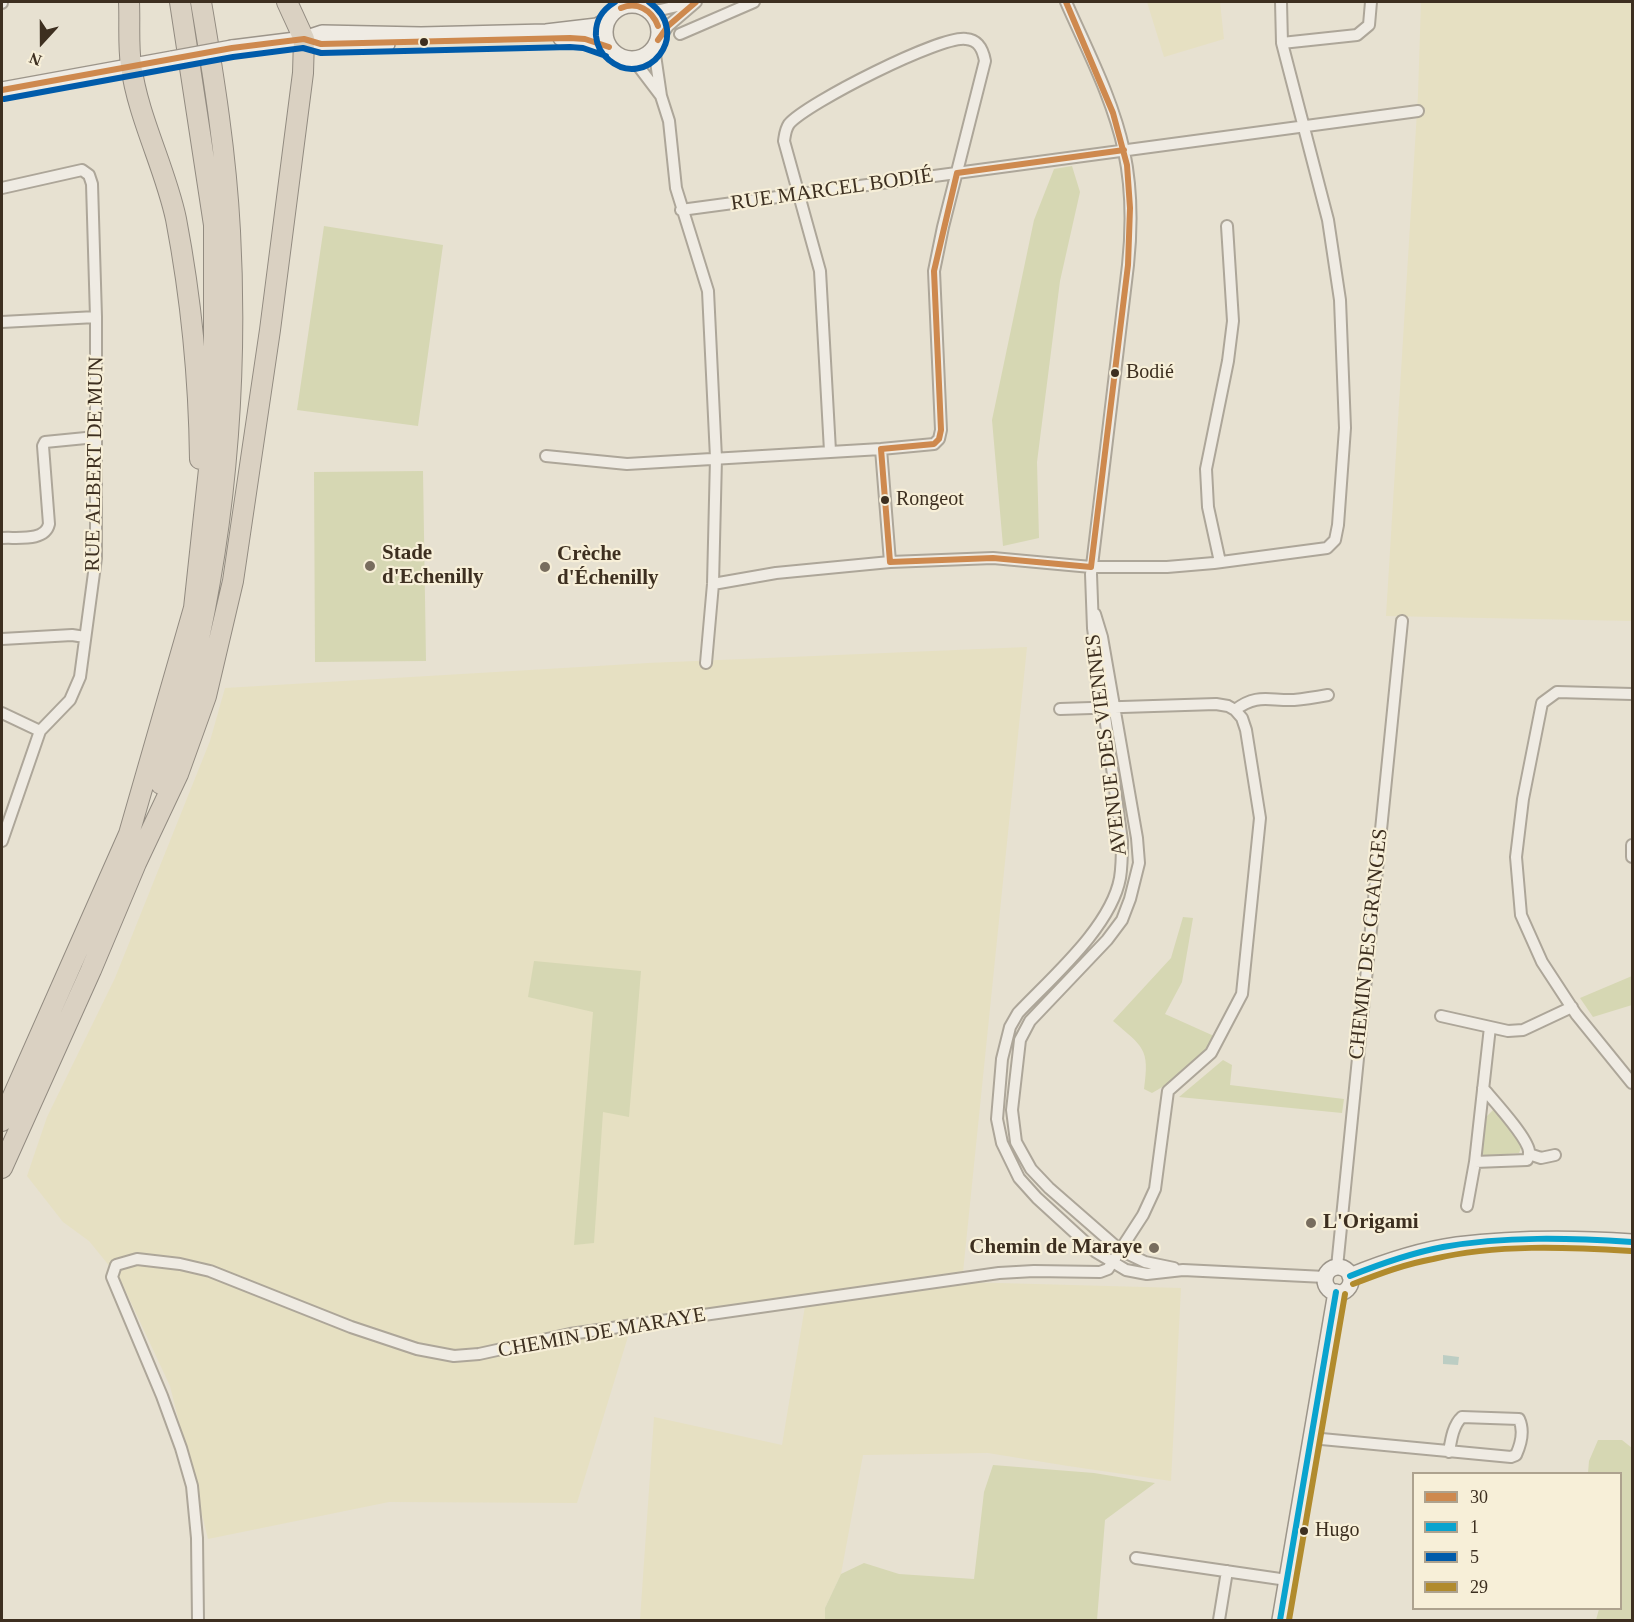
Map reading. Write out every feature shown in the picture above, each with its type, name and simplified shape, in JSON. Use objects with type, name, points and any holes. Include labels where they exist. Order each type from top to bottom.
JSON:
[{"type":"highway","points":[[129,2],[131,66],[141,107],[175,217],[189,306],[199,398],[201,543]]},
{"type":"highway","points":[[2,1122],[129,834],[194,608],[214,423],[214,225],[180,2]]},
{"type":"highway","points":[[136,863],[178,729],[196,653],[216,545],[228,431],[231,365],[230,231],[220,122],[201,2]]},
{"type":"highway","points":[[2,1168],[136,863],[178,774],[206,696],[225,621],[270,330],[303,73],[304,39],[298,21],[287,2]]},
{"type":"street","points":[[2,90],[232,48],[304,39],[322,33],[421,35],[546,32],[597,26],[613,11],[627,6],[660,9],[697,2]]},
{"type":"street","points":[[629,59],[646,56],[668,26],[697,2]]},
{"type":"street","points":[[680,34],[751,2]]},
{"type":"street","name":"AVENUE DES VIENNES","points":[[1066,2],[1104,89],[1124,150],[1130,194],[1131,240],[1091,567],[1093,607],[1100,626],[1122,841],[1119,880],[1105,916],[1094,933],[1018,1013],[1010,1027],[1002,1059],[997,1119],[1002,1143],[1019,1178],[1036,1198],[1079,1237],[1112,1263],[1126,1270],[1147,1274],[1183,1270]]},
{"type":"street","points":[[713,584],[776,573],[890,562],[993,558],[1091,567],[1167,567],[1327,548],[1335,540],[1345,428],[1340,300],[1328,220],[1282,43],[1281,2]]},
{"type":"street","points":[[1282,43],[1358,35],[1369,25],[1371,2]]},
{"type":"street","points":[[641,6],[656,20],[659,33],[656,44],[661,96],[669,121],[676,188],[708,291],[716,458],[713,584],[706,663]]},
{"type":"street","points":[[609,47],[605,34],[613,11]]},
{"type":"street","points":[[304,39],[321,44],[585,39],[609,47],[619,56],[629,59],[639,67],[661,96]]},
{"type":"street","points":[[546,456],[627,464],[881,449],[933,444],[939,439],[941,430],[934,271],[985,61],[980,46],[973,40],[956,39],[914,54],[867,75],[798,116],[785,130],[784,141],[820,271],[830,451]]},
{"type":"street","name":"RUE MARCEL BODIÉ","points":[[681,210],[1418,111]]},
{"type":"street","name":"RUE ALBERT DE MUN","points":[[2,188],[82,170],[89,175],[92,184],[96,317],[96,558],[80,677],[70,700],[40,731],[4,822],[2,841]]},
{"type":"street","points":[[1220,562],[1208,507],[1206,469],[1228,361],[1233,321],[1227,226]]},
{"type":"street","points":[[2,322],[96,317]]},
{"type":"street","points":[[2,538],[42,536],[48,531],[43,446],[45,442],[52,439],[96,436]]},
{"type":"street","points":[[881,449],[890,562]]},
{"type":"street","name":"CHEMIN DES GRANGES","points":[[1344,1271],[1402,621]]},
{"type":"street","points":[[2,639],[72,635],[85,637]]},
{"type":"street","points":[[1632,694],[1557,692],[1542,703],[1523,799],[1516,857],[1521,915],[1542,962],[1572,1007],[1632,1083]]},
{"type":"street","points":[[1235,711],[1250,700],[1261,698],[1293,700],[1328,695]]},
{"type":"street","points":[[1060,709],[1216,704],[1227,706],[1242,718],[1246,730],[1260,818],[1242,994],[1211,1053],[1168,1091],[1155,1189],[1143,1215],[1112,1263]]},
{"type":"street","name":"AVENUE DES VIENNES","points":[[1108,708],[1137,838],[1139,863],[1122,920],[1107,940],[1030,1021],[1020,1040],[1012,1110],[1016,1142],[1031,1169],[1120,1250],[1144,1262],[1183,1270],[1325,1277]]},
{"type":"street","points":[[2,713],[40,731]]},
{"type":"street","points":[[1632,845],[1632,856]]},
{"type":"street","points":[[1441,1016],[1508,1031],[1523,1030],[1572,1007]]},
{"type":"street","points":[[1467,1206],[1475,1162],[1490,1027]]},
{"type":"street","points":[[1475,1162],[1527,1160],[1529,1154],[1528,1147],[1484,1088]]},
{"type":"street","points":[[1529,1154],[1541,1158],[1555,1155]]},
{"type":"street","points":[[1336,1293],[1327,1287],[1325,1277],[1329,1270],[1344,1271],[1380,1264],[1421,1252],[1456,1246],[1560,1240],[1632,1242]]},
{"type":"street","name":"CHEMIN DE MARAYE","points":[[198,1620],[197,1539],[192,1486],[162,1396],[112,1277],[116,1265],[137,1259],[180,1264],[218,1274],[351,1327],[417,1349],[454,1356],[479,1354],[570,1334],[999,1274],[1034,1271],[1100,1272],[1108,1269],[1112,1263]]},
{"type":"street","points":[[1336,1293],[1346,1290],[1349,1286],[1344,1271]]},
{"type":"street","points":[[1280,1620],[1336,1293]]},
{"type":"street","points":[[1311,1438],[1449,1452],[1511,1457],[1516,1455],[1522,1425],[1519,1419],[1512,1418],[1462,1417],[1454,1430],[1449,1452]]},
{"type":"street","points":[[1136,1558],[1287,1580]]},
{"type":"street","points":[[1219,1620],[1227,1571]]},
{"type":"shaded area","points":[[1147,2],[1220,2],[1224,39],[1164,57]]},
{"type":"shaded area","points":[[1421,2],[1632,2],[1632,621],[1386,616],[1418,95]]},
{"type":"shaded area","points":[[1027,647],[962,1282],[1181,1288],[1171,1481],[988,1453],[863,1455],[841,1574],[825,1608],[825,1620],[640,1620],[654,1417],[782,1445],[805,1306],[630,1330],[577,1503],[389,1502],[208,1539],[170,1386],[120,1279],[89,1241],[63,1222],[27,1176],[47,1117],[115,978],[210,741],[225,688],[648,663]]},
{"type":"shaded area","points":[[1443,1355],[1459,1357],[1458,1365],[1443,1364]]},
{"type":"green space","points":[[1072,166],[1080,192],[1060,281],[1037,462],[1039,538],[1003,546],[992,420],[1034,220],[1054,169]]},
{"type":"green space","points":[[324,226],[443,245],[418,426],[297,410]]},
{"type":"green space","name":"Stade d'Echenilly","points":[[423,471],[426,661],[315,662],[314,472]]},
{"type":"green space","points":[[1183,917],[1193,918],[1182,982],[1165,1014],[1214,1036],[1203,1053],[1187,1069],[1152,1093],[1144,1089],[1146,1065],[1142,1049],[1113,1021],[1171,958]]},
{"type":"green space","points":[[534,961],[641,971],[629,1117],[603,1112],[594,1243],[574,1245],[593,1012],[528,997]]},
{"type":"green space","points":[[1632,976],[1632,1005],[1593,1017],[1580,998]]},
{"type":"green space","points":[[1223,1060],[1232,1065],[1230,1085],[1344,1099],[1342,1113],[1179,1097]]},
{"type":"green space","points":[[1493,1110],[1497,1111],[1522,1145],[1519,1153],[1484,1156],[1482,1153],[1486,1117]]},
{"type":"green space","points":[[1598,1440],[1622,1440],[1632,1448],[1632,1620],[1596,1620],[1599,1610],[1622,1610],[1622,1472],[1588,1472],[1589,1461]]},
{"type":"green space","points":[[993,1465],[1094,1473],[1155,1483],[1105,1520],[1097,1620],[825,1620],[825,1608],[841,1574],[864,1563],[899,1574],[974,1579],[984,1492]]},
{"type":"transit line","name":"5","points":[[615,2],[606,8],[598,20],[597,43],[609,60],[623,68],[637,69],[650,64],[660,55],[666,43],[667,29],[662,15],[649,2]]},
{"type":"transit line","name":"30","points":[[658,40],[668,26],[696,2]]},
{"type":"transit line","name":"30","points":[[1066,2],[1113,113],[1127,165],[1130,208],[1128,265],[1091,567]]},
{"type":"transit line","name":"30","points":[[621,8],[627,6],[643,8],[652,15],[658,26]]},
{"type":"transit line","name":"30","points":[[2,90],[232,48],[304,39],[321,44],[570,38],[585,39],[609,47]]},
{"type":"transit line","name":"5","points":[[4,99],[233,57],[303,48],[321,53],[570,47],[583,48],[606,56]]},
{"type":"transit line","name":"30","points":[[957,173],[1124,150]]},
{"type":"transit line","name":"30","points":[[881,449],[934,444],[939,439],[941,430],[934,271],[957,173]]},
{"type":"transit line","name":"30","points":[[881,449],[890,562]]},
{"type":"transit line","name":"30","points":[[890,562],[993,558],[1091,567]]},
{"type":"transit line","name":"1","points":[[1350,1276],[1407,1256],[1466,1243],[1538,1239],[1632,1242]]},
{"type":"transit line","name":"29","points":[[1353,1284],[1412,1264],[1482,1251],[1557,1248],[1631,1251]]},
{"type":"transit line","name":"1","points":[[1280,1620],[1336,1292]]},
{"type":"transit line","name":"29","points":[[1289,1620],[1345,1294]]},
{"type":"place","name":"Bodié","points":[[1115,373]]},
{"type":"place","name":"Rongeot","points":[[885,500]]},
{"type":"place","name":"Stade d'Echenilly","points":[[370,566]]},
{"type":"place","name":"Crèche d'Échenilly","points":[[545,567]]},
{"type":"place","name":"L'Origami","points":[[1311,1223]]},
{"type":"place","name":"Chemin de Maraye","points":[[1154,1248]]},
{"type":"place","name":"Hugo","points":[[1304,1531]]}]
